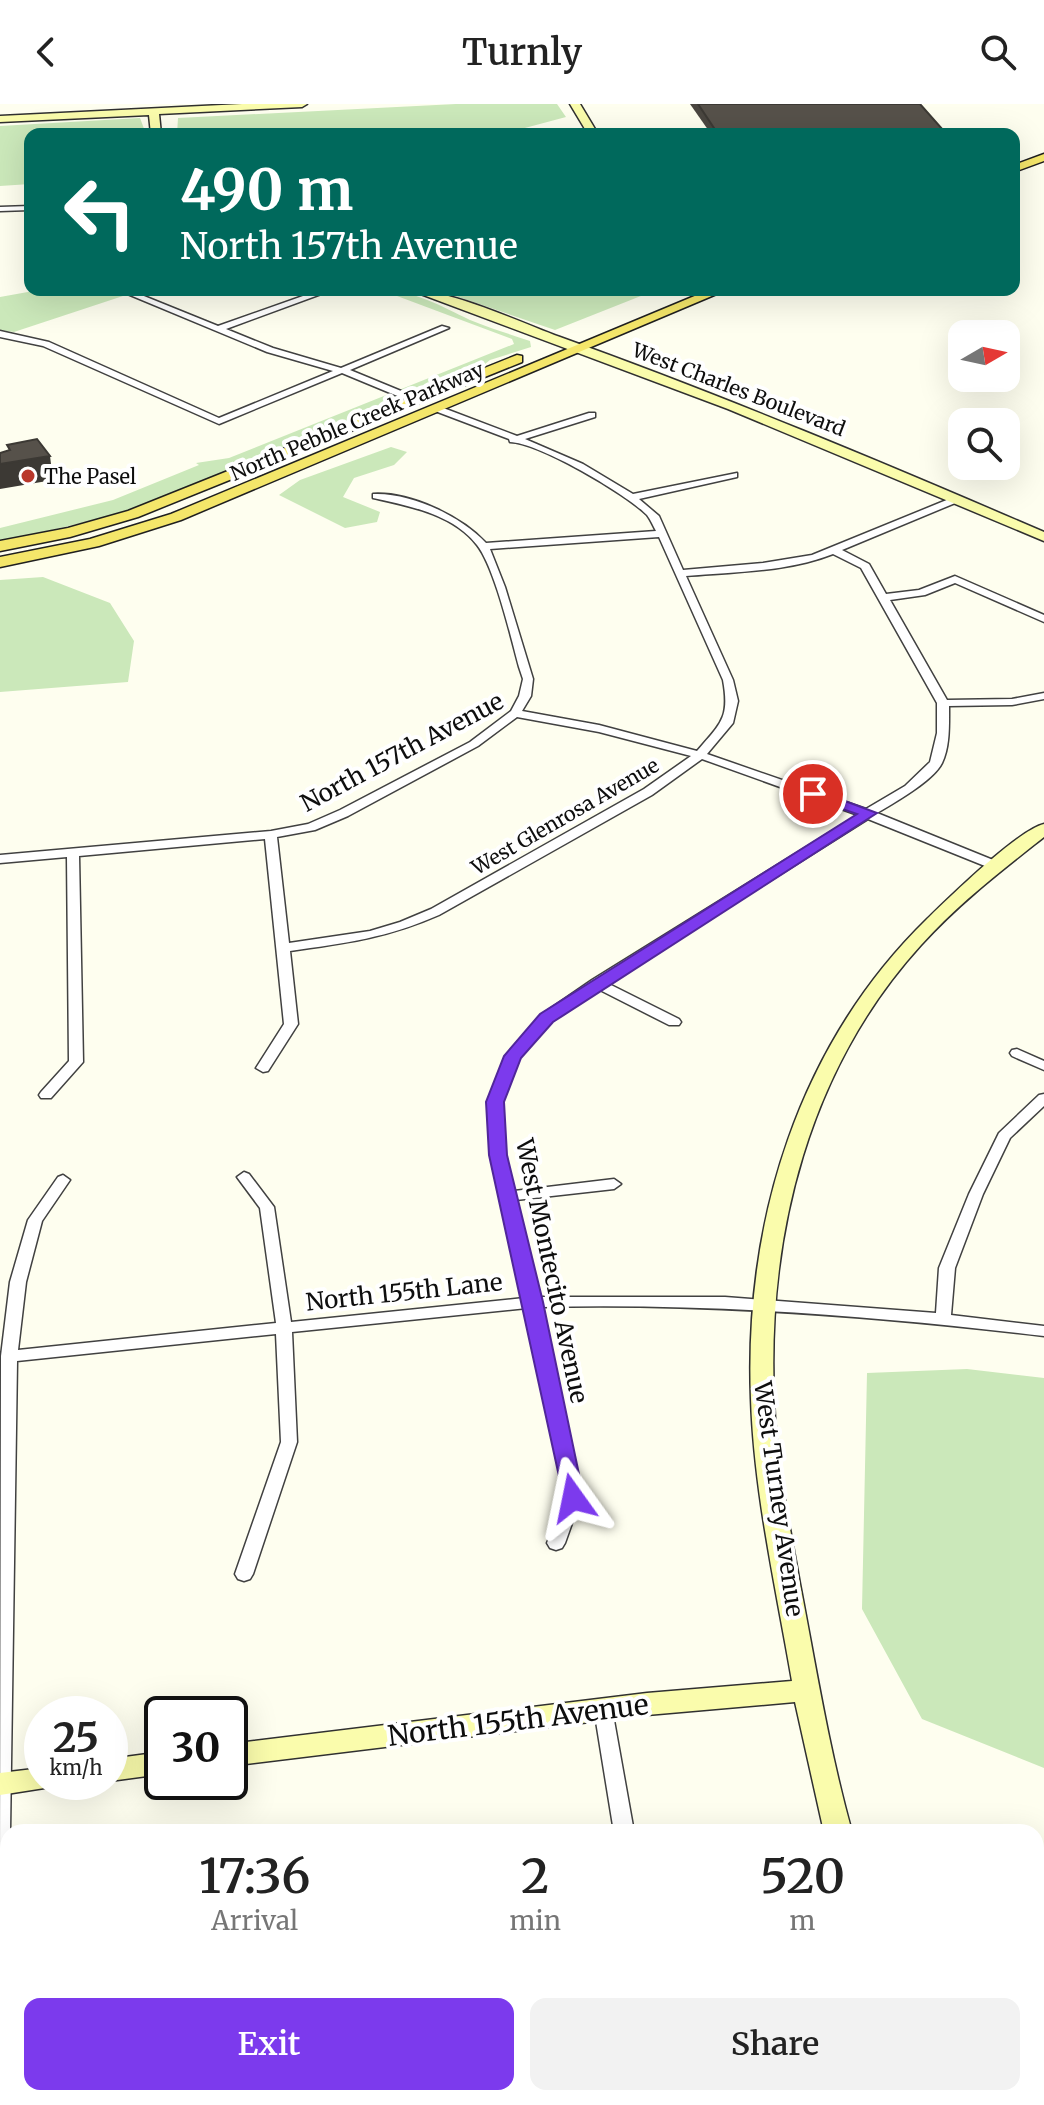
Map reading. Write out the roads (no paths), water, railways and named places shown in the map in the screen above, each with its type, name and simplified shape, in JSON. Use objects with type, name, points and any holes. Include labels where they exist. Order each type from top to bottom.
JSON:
[{"type":"main road","points":[[1020,155],[1044,145]]},
{"type":"main road","points":[[1020,167],[1044,157]]},
{"type":"main road","name":"North Pebble Creek Parkway","points":[[0,562],[146,509],[671,296]]},
{"type":"main road","name":"North Pebble Creek Parkway","points":[[0,546],[51,544],[176,517],[706,296]]},
{"type":"street","points":[[0,119],[302,104]]},
{"type":"street","points":[[575,104],[589,128]]},
{"type":"street","points":[[154,111],[155,128]]},
{"type":"street","points":[[0,209],[24,208]]},
{"type":"street","points":[[137,296],[270,350],[344,371],[415,400]]},
{"type":"street","points":[[218,329],[311,296]]},
{"type":"street","name":"West Charles Boulevard","points":[[432,296],[668,382],[1044,537]]},
{"type":"street","points":[[0,334],[46,344],[219,421],[445,328]]},
{"type":"street","name":"West Glenrosa Avenue","points":[[282,948],[371,935],[435,912],[648,792],[699,756],[727,723],[732,701],[728,680],[654,516],[633,497],[584,468],[438,409]]},
{"type":"street","points":[[513,440],[592,415]]},
{"type":"street","points":[[633,497],[734,475]]},
{"type":"street","points":[[376,496],[405,501],[455,522],[484,546],[528,679],[525,696],[515,713]]},
{"type":"street","points":[[681,573],[790,563],[836,551],[957,499]]},
{"type":"street","points":[[484,546],[662,534]]},
{"type":"street","points":[[836,551],[865,566],[943,703],[1012,702],[1044,696]]},
{"type":"street","points":[[883,598],[921,593],[955,579],[1044,619]]},
{"type":"street","name":"West Montecito Avenue","points":[[556,1543],[573,1498],[533,1302],[498,1155],[495,1102],[513,1056],[546,1018],[597,983],[909,788],[936,763],[943,733],[943,703]]},
{"type":"street","name":"North 157th Avenue","points":[[0,859],[271,835],[311,827],[344,813],[474,744],[515,713],[611,731],[699,756],[869,813],[994,865]]},
{"type":"street","name":"West Turney Avenue","points":[[836,1824],[807,1690],[766,1437],[762,1397],[763,1305],[772,1225],[788,1163],[816,1085],[858,1011],[894,962],[949,903],[1044,829]]},
{"type":"street","points":[[263,1068],[291,1024],[271,835]]},
{"type":"street","points":[[46,1095],[76,1062],[73,852]]},
{"type":"street","points":[[597,983],[674,1022]]},
{"type":"street","points":[[1017,1053],[1044,1066]]},
{"type":"street","points":[[943,1318],[947,1268],[976,1194],[1004,1136],[1044,1098]]},
{"type":"street","points":[[244,1177],[267,1207],[284,1328],[289,1442],[244,1574]]},
{"type":"street","points":[[0,1824],[9,1356],[18,1282],[35,1220],[63,1180]]},
{"type":"street","points":[[508,1196],[614,1184]]},
{"type":"street","name":"North 155th Lane","points":[[9,1356],[533,1302],[640,1299],[943,1318],[1044,1331]]},
{"type":"street","name":"North 155th Avenue","points":[[248,1753],[603,1709],[807,1690]]},
{"type":"street","points":[[603,1709],[623,1824]]},
{"type":"street","points":[[1,1784],[24,1781]]},
{"type":"place","name":"The Pasel","points":[[28,476]]}]
